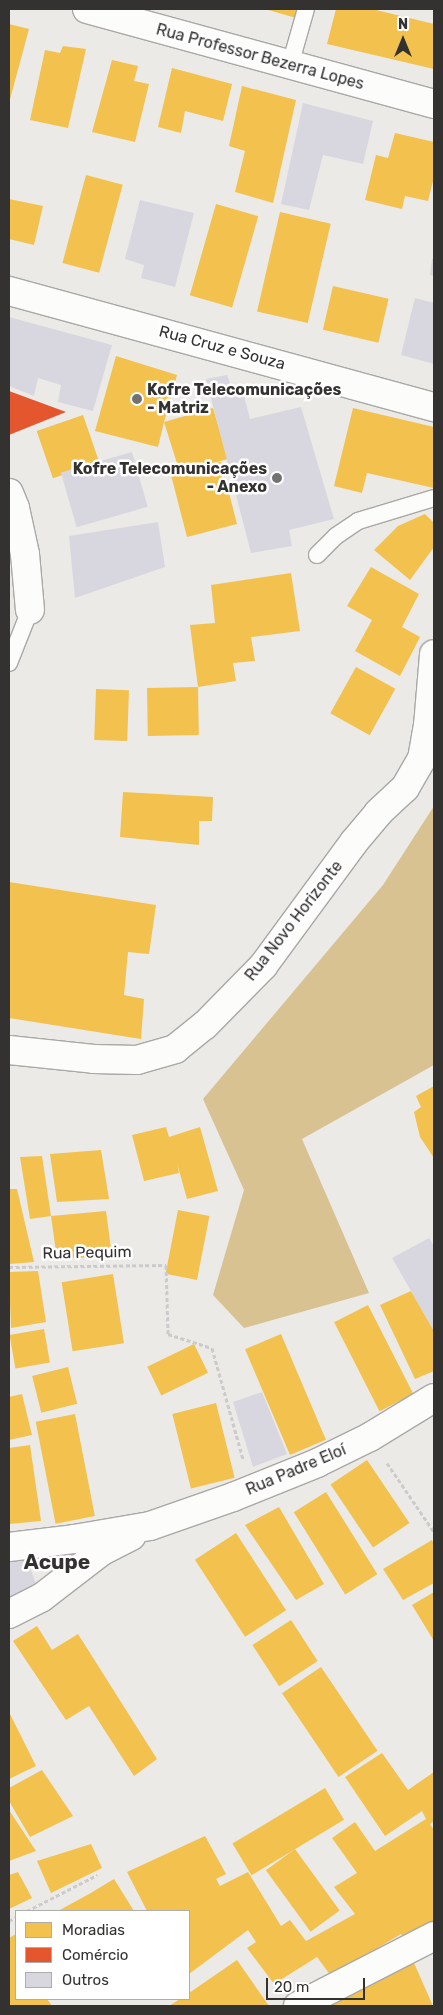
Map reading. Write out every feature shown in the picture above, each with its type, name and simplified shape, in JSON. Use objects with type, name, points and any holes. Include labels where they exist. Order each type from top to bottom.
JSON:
[{"type":"street","name":"Rua Professor Bezerra Lopes","points":[[86,9],[434,104]]},
{"type":"street","name":"Rua Cruz e Souza","points":[[9,291],[434,407]]},
{"type":"street","points":[[9,493],[15,508],[25,554],[30,610]]},
{"type":"street","name":"Rua Novo Horizonte","points":[[9,1050],[94,1059],[137,1060],[175,1049],[205,1025],[263,966],[354,842],[378,813],[406,788],[422,759],[428,726],[434,654]]},
{"type":"street","name":"Rua Padre Eloí","points":[[9,1614],[41,1598],[102,1551],[150,1526],[317,1464],[370,1437],[434,1398]]},
{"type":"street","name":"Rua Padre Eloí","points":[[9,1547],[74,1539],[150,1526]]},
{"type":"street","points":[[298,2006],[434,1936]]},
{"type":"lane","points":[[290,65],[306,9]]},
{"type":"lane","points":[[317,555],[336,536],[358,521],[434,498]]},
{"type":"lane","points":[[9,663],[30,610]]},
{"type":"path","name":"Rua Pequim","points":[[9,1267],[166,1265],[168,1334],[212,1348],[251,1490]]},
{"type":"path","points":[[370,1437],[434,1532]]},
{"type":"path","points":[[29,1910],[97,1875]]},
{"type":"shaded area","points":[[434,806],[434,1065],[302,1139],[369,1293],[244,1328],[213,1295],[244,1190],[203,1099],[383,885]]},
{"type":"building: Moradias","points":[[265,9],[299,9],[296,18]]},
{"type":"building: Moradias","points":[[336,9],[372,9],[434,24],[434,69],[327,44]]},
{"type":"building: Moradias","points":[[9,24],[29,29],[9,103]]},
{"type":"building: Moradias","points":[[63,46],[86,49],[68,128],[30,120],[45,50],[60,53]]},
{"type":"building: Moradias","points":[[112,60],[138,66],[134,81],[149,84],[135,142],[92,132]]},
{"type":"building: Moradias","points":[[172,68],[232,84],[223,121],[185,111],[181,133],[158,127]]},
{"type":"building: Moradias","points":[[242,86],[296,100],[273,203],[235,192],[245,151],[229,146]]},
{"type":"building: Moradias","points":[[395,133],[434,142],[434,177],[428,201],[405,196],[402,209],[365,200],[376,155],[388,158]]},
{"type":"building: Moradias","points":[[86,175],[123,185],[99,273],[62,263]]},
{"type":"building: Moradias","points":[[9,199],[43,206],[34,245],[9,239]]},
{"type":"building: Moradias","points":[[216,204],[258,216],[232,307],[190,295]]},
{"type":"building: Moradias","points":[[280,212],[331,224],[308,323],[257,311]]},
{"type":"building: Moradias","points":[[333,286],[389,299],[378,343],[323,330]]},
{"type":"building: Moradias","name":"Kofre Telecomunicações - Matriz","points":[[116,356],[177,375],[158,447],[95,431]]},
{"type":"building: Moradias","points":[[213,408],[228,459],[213,463],[221,462],[237,524],[187,537],[171,475],[180,473],[164,422]]},
{"type":"building: Moradias","points":[[353,408],[434,427],[434,488],[367,473],[362,493],[334,486]]},
{"type":"building: Moradias","points":[[83,415],[99,462],[53,478],[37,431]]},
{"type":"building: Moradias","points":[[425,514],[434,523],[434,547],[410,580],[374,550],[398,526]]},
{"type":"building: Moradias","points":[[371,567],[419,594],[402,627],[420,637],[400,676],[355,651],[372,620],[347,606]]},
{"type":"building: Moradias","points":[[291,573],[300,631],[251,637],[255,661],[233,663],[236,681],[198,687],[190,625],[215,623],[211,585]]},
{"type":"building: Moradias","points":[[356,667],[395,689],[370,735],[330,713]]},
{"type":"building: Moradias","points":[[198,687],[199,735],[148,736],[147,688]]},
{"type":"building: Moradias","points":[[96,689],[129,690],[127,741],[94,740]]},
{"type":"building: Moradias","points":[[123,792],[213,797],[212,821],[199,821],[199,845],[120,837]]},
{"type":"building: Moradias","points":[[9,882],[156,905],[149,954],[128,952],[124,995],[144,999],[141,1039],[9,1018]]},
{"type":"building: Moradias","points":[[434,1086],[434,1158],[420,1137],[414,1112],[421,1107],[416,1096]]},
{"type":"building: Moradias","points":[[166,1127],[169,1137],[200,1127],[218,1191],[187,1199],[177,1163],[179,1173],[144,1181],[132,1135]]},
{"type":"building: Moradias","points":[[101,1150],[109,1199],[57,1202],[50,1154]]},
{"type":"building: Moradias","points":[[42,1156],[51,1216],[30,1219],[20,1157]]},
{"type":"building: Moradias","points":[[9,1189],[17,1189],[34,1262],[9,1264]]},
{"type":"building: Moradias","points":[[178,1210],[209,1216],[197,1280],[166,1274]]},
{"type":"building: Moradias","points":[[106,1211],[112,1256],[57,1259],[51,1216]]},
{"type":"building: Moradias","points":[[38,1271],[46,1322],[11,1328],[9,1272]]},
{"type":"building: Moradias","points":[[113,1274],[124,1343],[73,1351],[62,1282]]},
{"type":"building: Moradias","points":[[411,1291],[434,1331],[434,1371],[415,1379],[380,1305]]},
{"type":"building: Moradias","points":[[368,1305],[413,1394],[380,1411],[334,1322]]},
{"type":"building: Moradias","points":[[44,1329],[50,1362],[15,1369],[10,1335]]},
{"type":"building: Moradias","points":[[281,1334],[326,1440],[290,1455],[245,1349]]},
{"type":"building: Moradias","points":[[194,1344],[208,1373],[161,1396],[147,1367]]},
{"type":"building: Moradias","points":[[68,1367],[77,1404],[41,1413],[32,1376]]},
{"type":"building: Moradias","points":[[22,1394],[32,1435],[9,1440],[9,1397]]},
{"type":"building: Moradias","points":[[216,1403],[235,1478],[191,1489],[172,1414]]},
{"type":"building: Moradias","points":[[75,1414],[95,1516],[56,1524],[36,1422]]},
{"type":"building: Moradias","points":[[30,1445],[41,1521],[9,1524],[9,1448]]},
{"type":"building: Moradias","points":[[367,1460],[409,1523],[373,1548],[331,1485]]},
{"type":"building: Moradias","points":[[326,1492],[377,1574],[345,1594],[294,1512]]},
{"type":"building: Moradias","points":[[279,1507],[324,1584],[296,1600],[245,1525]]},
{"type":"building: Moradias","points":[[236,1533],[286,1610],[245,1637],[195,1560]]},
{"type":"building: Moradias","points":[[432,1540],[434,1545],[434,1583],[403,1600],[383,1569]]},
{"type":"building: Moradias","points":[[434,1592],[434,1641],[412,1605]]},
{"type":"building: Moradias","points":[[291,1620],[318,1661],[279,1686],[252,1645]]},
{"type":"building: Moradias","points":[[37,1626],[52,1650],[78,1634],[157,1759],[134,1776],[89,1706],[66,1720],[13,1641]]},
{"type":"building: Moradias","points":[[321,1667],[377,1751],[339,1777],[282,1693]]},
{"type":"building: Moradias","points":[[9,1712],[36,1766],[9,1779]]},
{"type":"building: Moradias","points":[[382,1753],[408,1790],[434,1772],[434,1821],[430,1824],[434,1830],[434,1926],[407,1942],[401,1934],[331,1976],[317,1957],[274,1984],[247,1948],[256,1942],[248,1930],[190,1973],[190,1910],[146,1910],[127,1872],[205,1836],[226,1874],[216,1879],[220,1886],[248,1872],[281,1926],[290,1920],[306,1941],[355,1914],[334,1887],[357,1873],[332,1838],[355,1822],[375,1851],[426,1819],[422,1811],[385,1836],[345,1777]]},
{"type":"building: Moradias","points":[[42,1770],[73,1816],[30,1837],[9,1801],[9,1788]]},
{"type":"building: Moradias","points":[[325,1788],[344,1820],[251,1875],[232,1844]]},
{"type":"building: Moradias","points":[[9,1810],[36,1851],[9,1861]]},
{"type":"building: Moradias","points":[[91,1844],[102,1868],[51,1893],[37,1861]]},
{"type":"building: Moradias","points":[[295,1849],[340,1910],[311,1932],[266,1870]]},
{"type":"building: Moradias","points":[[18,1872],[32,1898],[9,1909],[9,1875]]},
{"type":"building: Moradias","points":[[114,1879],[133,1910],[60,1910]]},
{"type":"building: Moradias","points":[[15,1935],[15,2000],[48,2000],[52,2006],[9,2006],[9,1938]]},
{"type":"building: Moradias","points":[[237,1960],[269,2006],[169,2006],[178,2000],[190,2000],[190,1992]]},
{"type":"building: Moradias","points":[[414,1963],[433,2006],[323,2006],[381,1976]]},
{"type":"building: Comércio","points":[[9,391],[66,412],[9,435]]},
{"type":"building: Outros","points":[[303,103],[373,121],[363,164],[323,155],[309,210],[281,204]]},
{"type":"building: Outros","points":[[140,200],[194,213],[175,287],[141,278],[144,265],[125,259]]},
{"type":"building: Outros","points":[[432,259],[434,259],[434,276],[430,275]]},
{"type":"building: Outros","points":[[415,298],[434,303],[434,364],[401,355]]},
{"type":"building: Outros","points":[[9,317],[112,345],[93,411],[58,402],[61,385],[38,378],[34,396],[9,386]]},
{"type":"building: Outros","name":"Kofre Telecomunicações - Anexo","points":[[227,375],[233,390],[242,388],[250,419],[301,407],[334,519],[289,530],[292,546],[251,553],[206,379]]},
{"type":"building: Outros","points":[[132,452],[148,507],[77,527],[61,472]]},
{"type":"building: Outros","points":[[158,522],[165,567],[75,598],[69,536]]},
{"type":"building: Outros","points":[[429,1238],[434,1246],[434,1331],[392,1258]]},
{"type":"building: Outros","points":[[262,1392],[287,1454],[253,1467],[233,1402]]},
{"type":"building: Outros","points":[[27,1559],[37,1587],[9,1601],[9,1561]]},
{"type":"place","name":"Kofre Telecomunicações - Matriz","points":[[137,399]]},
{"type":"place","name":"Kofre Telecomunicações - Anexo","points":[[277,478]]},
{"type":"district","name":"Acupe","points":[[57,1562]]}]
